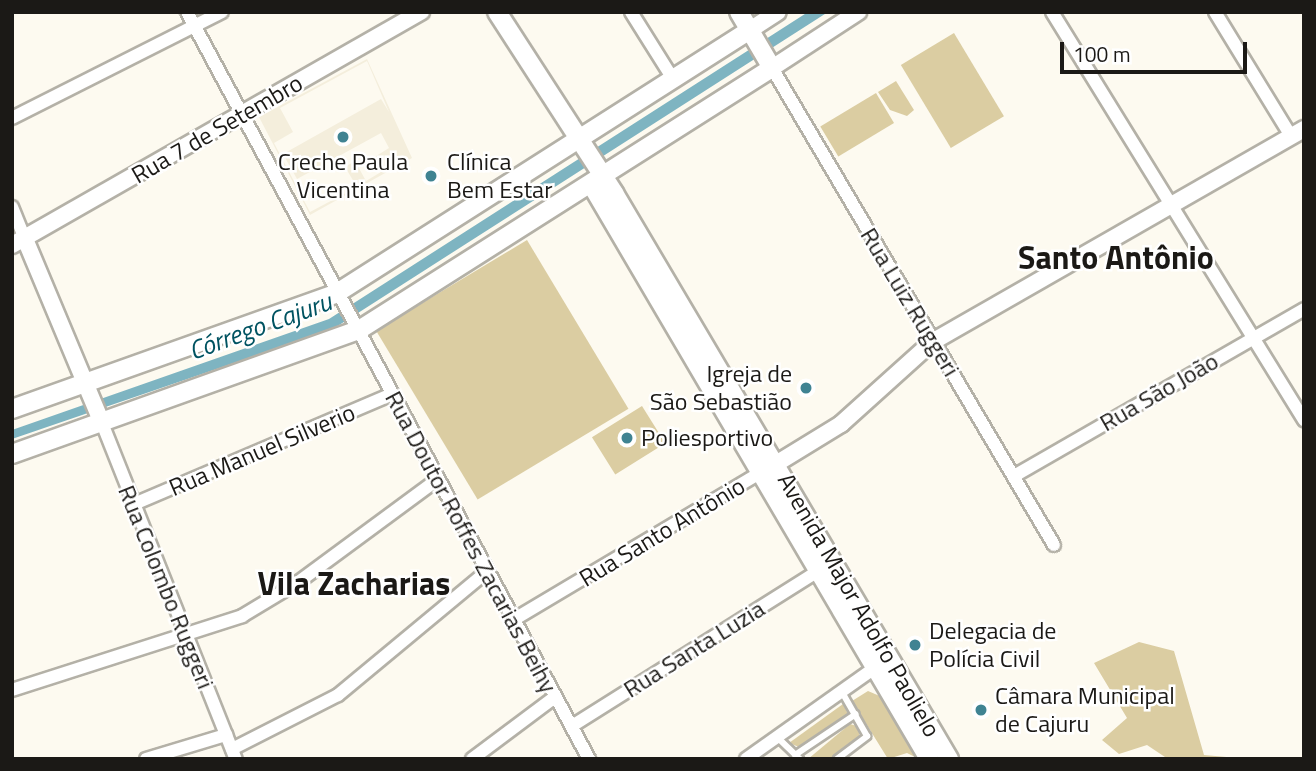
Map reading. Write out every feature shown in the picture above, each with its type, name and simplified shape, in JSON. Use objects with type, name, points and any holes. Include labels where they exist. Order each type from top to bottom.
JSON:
[{"type":"main road","name":"Avenida Major Adolfo Paolielo","points":[[497,12],[579,143],[595,175],[882,663],[929,759]]},
{"type":"main road","points":[[12,454],[357,327],[770,63],[739,12]]},
{"type":"main road","points":[[12,409],[88,388],[339,297],[579,143],[673,79],[752,35]]},
{"type":"main road","name":"Avenida Major Adolfo Paolielo","points":[[768,469],[817,572],[949,759]]},
{"type":"street","name":"Rua Doutor Roffes Zacarias Beihy","points":[[187,12],[239,117],[357,327],[486,572],[589,759]]},
{"type":"street","points":[[12,118],[222,12]]},
{"type":"street","name":"Rua 7 de Setembro","points":[[19,242],[421,12]]},
{"type":"street","points":[[631,12],[673,79]]},
{"type":"street","points":[[752,35],[778,12]]},
{"type":"street","points":[[770,63],[858,12]]},
{"type":"street","points":[[1052,12],[1304,421]]},
{"type":"street","points":[[1215,12],[1297,133]]},
{"type":"street","name":"Rua Luiz Ruggeri","points":[[770,63],[1054,545]]},
{"type":"street","name":"Rua Santo Antônio","points":[[513,620],[841,424],[932,342],[1297,133]]},
{"type":"street","points":[[12,207],[19,242],[101,419]]},
{"type":"street","name":"Rua São João","points":[[1014,475],[1304,309]]},
{"type":"street","name":"Rua Manuel Silverio","points":[[132,505],[392,394]]},
{"type":"street","name":"Rua Colombo Ruggeri","points":[[101,419],[132,505],[234,754]]},
{"type":"street","points":[[12,690],[185,638],[287,590],[438,479]]},
{"type":"street","points":[[234,754],[338,695],[486,572]]},
{"type":"street","name":"Rua Santa Luzia","points":[[572,726],[817,572]]},
{"type":"street","points":[[746,759],[882,663]]},
{"type":"street","points":[[472,759],[555,697]]},
{"type":"street","points":[[146,759],[226,735]]},
{"type":"lane","points":[[837,759],[867,736],[842,692]]},
{"type":"lane","points":[[777,737],[798,757],[856,714]]},
{"type":"shaded area","points":[[954,33],[1004,116],[951,148],[901,65]]},
{"type":"shaded area","name":"Creche Paula Vicentina","points":[[367,59],[412,158],[310,215],[259,117]],"holes":[[[367,61],[389,112],[381,99],[283,154],[297,179],[381,133],[389,148],[373,158],[381,172],[366,181],[355,161],[345,167],[357,187],[310,212],[274,143],[293,132],[280,108]]]},
{"type":"shaded area","points":[[896,81],[914,110],[907,116],[890,110],[878,92]]},
{"type":"shaded area","points":[[876,93],[894,123],[838,156],[820,126]]},
{"type":"shaded area","points":[[527,240],[628,409],[478,500],[376,331]]},
{"type":"shaded area","name":"Poliesportivo","points":[[642,406],[665,443],[615,475],[592,437]]},
{"type":"shaded area","points":[[1139,642],[1174,651],[1204,755],[1249,759],[1168,759],[1147,745],[1119,754],[1102,740],[1127,718],[1094,663]]},
{"type":"shaded area","points":[[868,691],[882,697],[919,759],[907,753],[888,759],[852,701]]},
{"type":"shaded area","points":[[843,704],[848,714],[799,747],[789,743]]},
{"type":"shaded area","points":[[850,724],[860,727],[859,738],[829,759],[808,759]]},
{"type":"water","points":[[808,12],[828,12],[333,329],[12,439],[12,430],[329,319]]},
{"type":"place","name":"Creche Paula Vicentina","points":[[343,137]]},
{"type":"place","name":"Clínica Bem Estar","points":[[431,176]]},
{"type":"place","name":"Igreja de São Sebastião","points":[[806,388]]},
{"type":"place","name":"Poliesportivo","points":[[627,438]]},
{"type":"place","name":"Delegacia de Polícia Civil","points":[[915,645]]},
{"type":"place","name":"Câmara Municipal de Cajuru","points":[[981,710]]},
{"type":"district","name":"Santo Antônio","points":[[1116,257]]},
{"type":"district","name":"Vila Zacharias","points":[[354,583]]},
{"type":"water label","name":"Córrego Cajuru","points":[[260,326]]}]
